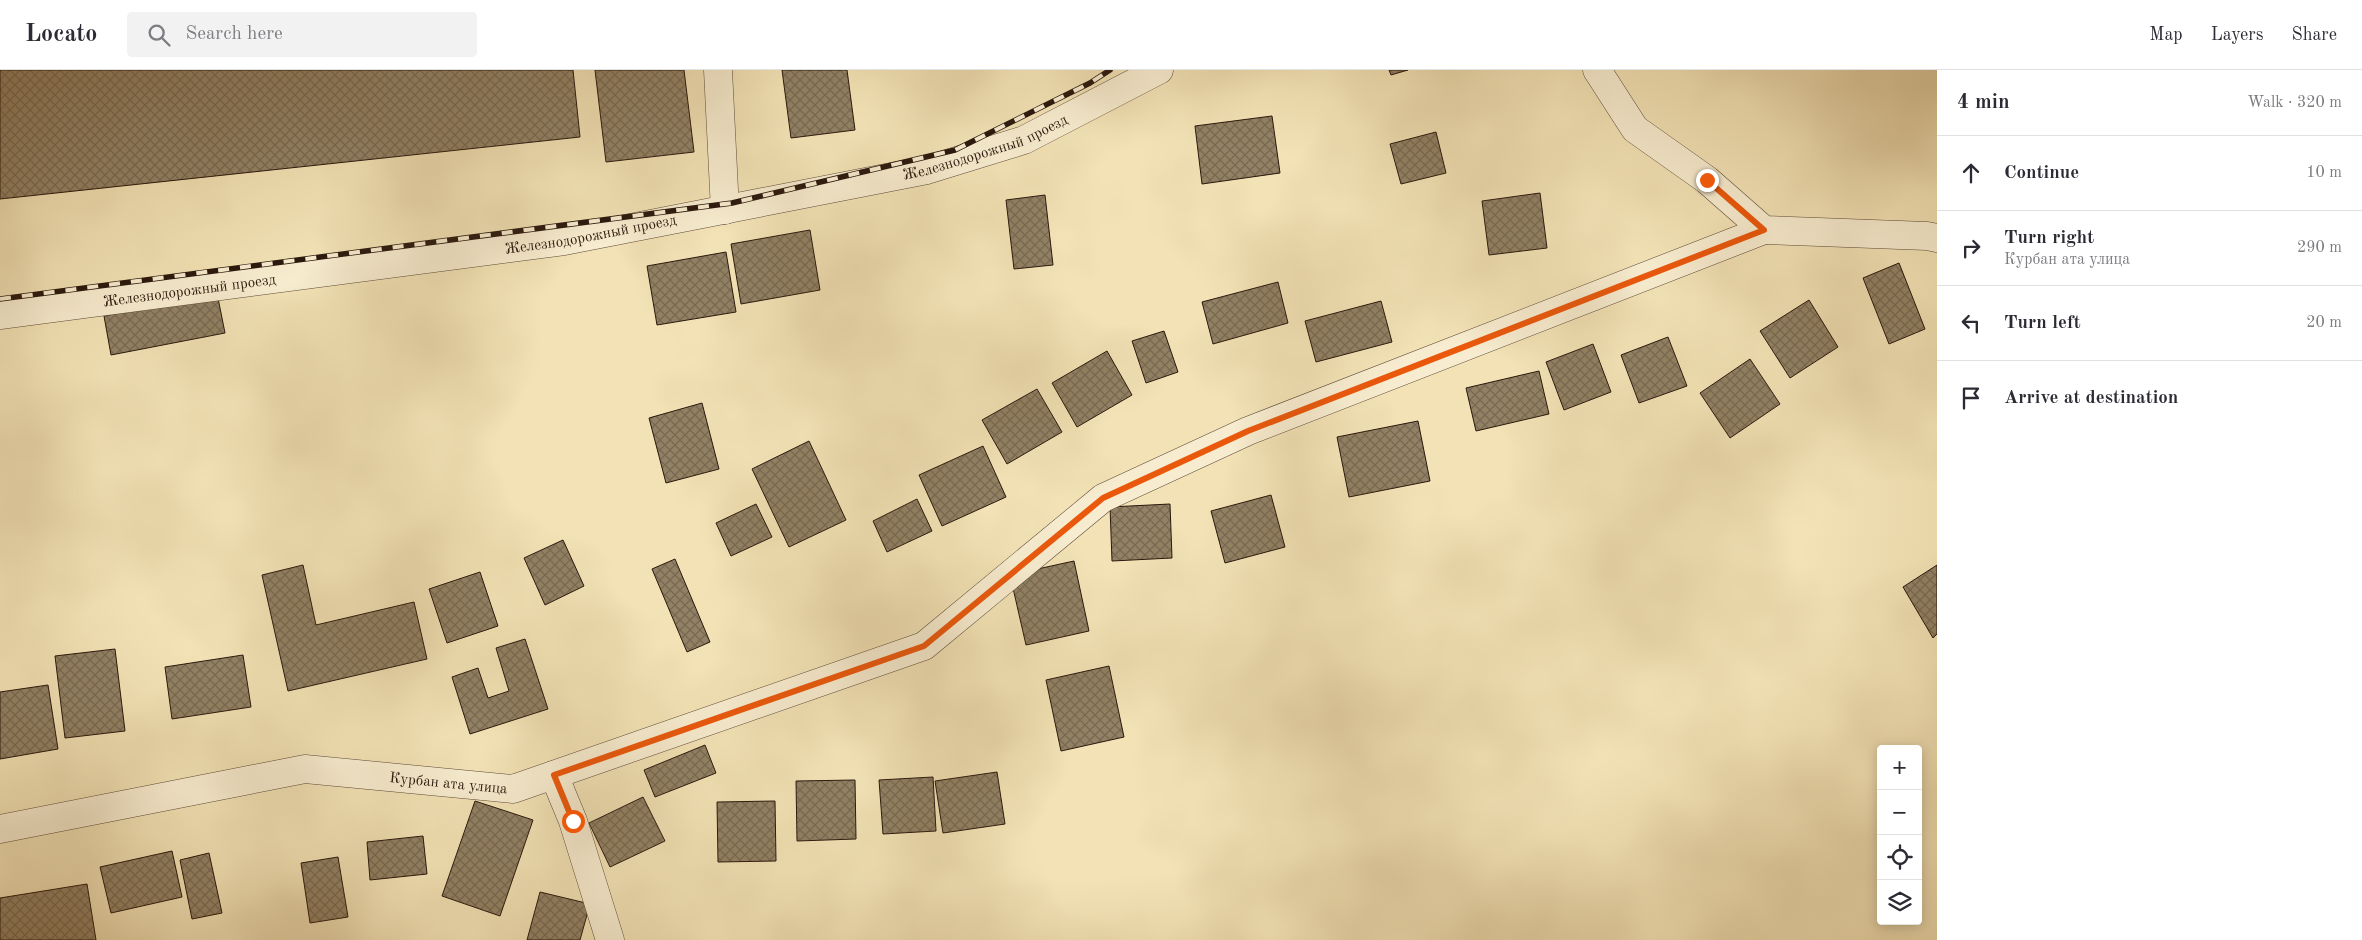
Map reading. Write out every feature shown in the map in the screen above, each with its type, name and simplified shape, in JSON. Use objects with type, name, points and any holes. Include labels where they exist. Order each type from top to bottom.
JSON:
[{"type":"street","points":[[718,70],[724,210]]},
{"type":"street","name":"Железнодорожный проезд","points":[[0,315],[564,241],[927,170],[1024,140],[1159,70]]},
{"type":"street","points":[[1597,70],[1635,129],[1707,180],[1764,230],[1927,236],[1937,238]]},
{"type":"street","name":"Курбан ата улица","points":[[0,829],[304,769],[513,789],[924,646],[1103,498],[1248,431],[1764,230]]},
{"type":"street","points":[[554,775],[573,821],[610,940]]},
{"type":"building","points":[[0,70],[573,70],[580,137],[0,199]]},
{"type":"building","points":[[595,70],[684,70],[694,152],[606,162]]},
{"type":"building","points":[[782,70],[847,70],[855,130],[791,138]]},
{"type":"building","points":[[1389,70],[1408,70],[1391,75]]},
{"type":"building","points":[[1272,116],[1280,173],[1202,184],[1195,126]]},
{"type":"building","points":[[1436,132],[1446,173],[1401,184],[1390,144]]},
{"type":"building","points":[[1540,193],[1547,248],[1489,255],[1482,201]]},
{"type":"building","points":[[1045,195],[1053,265],[1014,269],[1006,200]]},
{"type":"building","points":[[810,230],[820,290],[741,304],[731,244]]},
{"type":"building","points":[[726,252],[736,312],[657,325],[647,266]]},
{"type":"building","points":[[1899,263],[1925,329],[1889,344],[1863,278]]},
{"type":"building","points":[[1278,282],[1288,323],[1213,344],[1202,302]]},
{"type":"building","points":[[217,293],[225,333],[111,355],[104,316]]},
{"type":"building","points":[[1809,300],[1838,347],[1790,378],[1760,331]]},
{"type":"building","points":[[1381,301],[1392,342],[1316,362],[1305,321]]},
{"type":"building","points":[[1164,331],[1178,372],[1146,383],[1132,341]]},
{"type":"building","points":[[1668,337],[1687,386],[1639,403],[1621,355]]},
{"type":"building","points":[[1593,344],[1611,392],[1564,410],[1546,362]]},
{"type":"building","points":[[1107,351],[1132,395],[1077,427],[1052,383]]},
{"type":"building","points":[[1750,359],[1780,404],[1730,438],[1700,393]]},
{"type":"building","points":[[1539,371],[1549,414],[1476,431],[1466,388]]},
{"type":"building","points":[[1037,389],[1062,432],[1007,464],[982,420]]},
{"type":"building","points":[[702,403],[719,469],[666,483],[649,418]]},
{"type":"building","points":[[1418,421],[1430,481],[1349,497],[1337,437]]},
{"type":"building","points":[[809,441],[846,520],[789,547],[752,469]]},
{"type":"building","points":[[983,446],[1006,497],[942,526],[919,475]]},
{"type":"building","points":[[1271,495],[1285,547],[1225,563],[1211,511]]},
{"type":"building","points":[[917,499],[932,531],[887,552],[873,521]]},
{"type":"building","points":[[756,504],[772,537],[731,556],[716,523]]},
{"type":"building","points":[[1170,504],[1172,558],[1112,561],[1110,507]]},
{"type":"building","points":[[563,540],[584,586],[545,605],[524,558]]},
{"type":"building","points":[[675,559],[710,642],[687,652],[652,569]]},
{"type":"building","points":[[1074,561],[1089,631],[1026,645],[1010,575]]},
{"type":"building","points":[[303,565],[316,625],[414,602],[427,659],[288,691],[262,575]]},
{"type":"building","points":[[1937,565],[1937,634],[1933,638],[1903,587]]},
{"type":"building","points":[[480,572],[498,626],[447,643],[429,589]]},
{"type":"building","points":[[525,639],[548,709],[470,734],[452,677],[478,668],[488,698],[509,691],[496,648]]},
{"type":"building","points":[[115,649],[125,731],[65,738],[55,656]]},
{"type":"building","points":[[243,655],[251,707],[172,719],[165,667]]},
{"type":"building","points":[[1109,666],[1124,737],[1061,751],[1046,680]]},
{"type":"building","points":[[48,685],[58,749],[0,759],[0,692]]},
{"type":"building","points":[[705,745],[716,773],[655,797],[644,770]]},
{"type":"building","points":[[997,772],[1005,824],[943,833],[935,781]]},
{"type":"building","points":[[933,777],[936,831],[883,834],[879,780]]},
{"type":"building","points":[[855,780],[856,839],[797,841],[796,781]]},
{"type":"building","points":[[643,797],[665,841],[610,867],[589,823]]},
{"type":"building","points":[[475,801],[533,820],[500,916],[442,896]]},
{"type":"building","points":[[775,801],[776,861],[718,862],[717,802]]},
{"type":"building","points":[[423,836],[427,874],[370,880],[367,842]]},
{"type":"building","points":[[172,851],[182,897],[111,913],[100,867]]},
{"type":"building","points":[[209,853],[222,913],[192,919],[180,860]]},
{"type":"building","points":[[338,857],[348,917],[310,923],[301,863]]},
{"type":"building","points":[[87,884],[96,940],[0,940],[0,898]]},
{"type":"building","points":[[540,892],[590,904],[580,940],[527,940]]},
{"type":"railway","points":[[0,299],[732,203],[955,150],[1090,83],[1110,70]]},
{"type":"route","points":[[573,821],[554,775],[924,646],[1103,498],[1248,431],[1764,230],[1707,180]]}]
